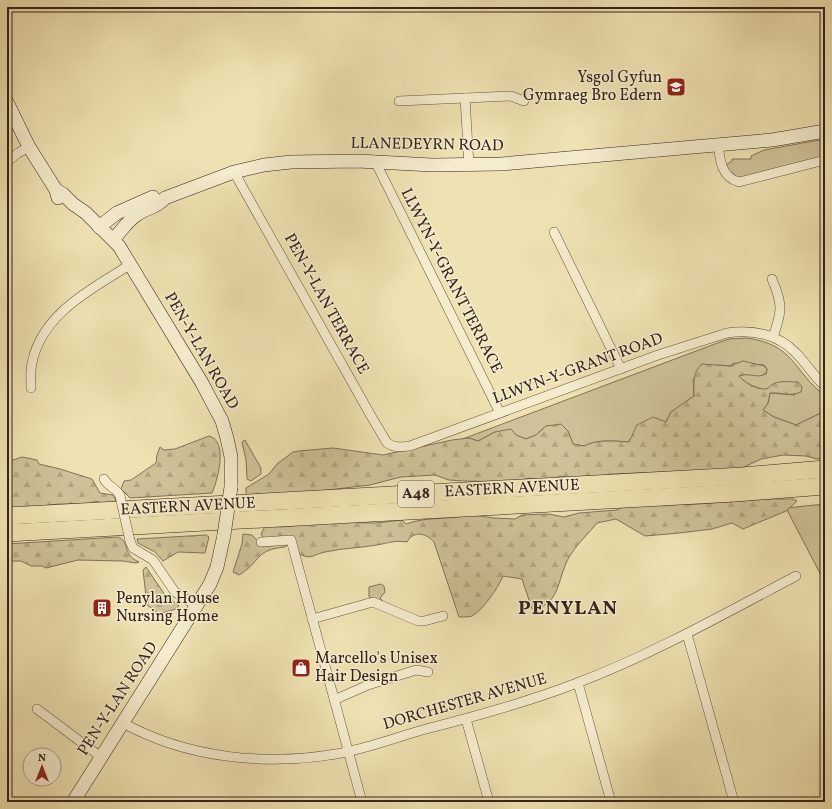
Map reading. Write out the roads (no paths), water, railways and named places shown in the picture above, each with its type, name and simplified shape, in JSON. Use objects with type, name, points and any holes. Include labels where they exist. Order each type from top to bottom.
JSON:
[{"type":"highway","name":"EASTERN AVENUE","points":[[7,516],[734,477],[825,469]]},
{"type":"highway","name":"EASTERN AVENUE","points":[[7,533],[735,493],[825,486]]},
{"type":"street","points":[[399,101],[511,96],[524,101]]},
{"type":"street","points":[[465,98],[468,165]]},
{"type":"street","points":[[7,102],[29,147],[18,153],[7,162]]},
{"type":"street","name":"LLANEDEYRN ROAD","points":[[114,239],[129,220],[137,214],[161,203],[165,198],[234,172],[264,165],[291,162],[375,161],[432,165],[468,165],[539,161],[793,138],[825,131]]},
{"type":"street","points":[[718,144],[723,170],[730,178],[739,182],[825,160]]},
{"type":"street","name":"PEN-Y-LAN ROAD","points":[[29,147],[56,190],[63,194],[114,239],[202,383],[222,421],[230,457],[231,487],[224,535],[217,567],[210,584],[73,802]]},
{"type":"street","name":"LLWYN-Y-GRANT TERRACE","points":[[375,161],[500,413]]},
{"type":"street","name":"PEN-Y-LAN TERRACE","points":[[234,172],[387,443],[395,447]]},
{"type":"street","name":"LLANEDEYRN ROAD","points":[[99,227],[107,219],[124,209],[156,196],[165,198]]},
{"type":"street","points":[[554,232],[621,369]]},
{"type":"street","points":[[31,388],[31,364],[35,352],[50,325],[69,304],[130,264]]},
{"type":"street","points":[[772,279],[779,296],[781,310],[773,337]]},
{"type":"street","name":"LLWYN-Y-GRANT ROAD","points":[[395,447],[410,446],[727,332],[748,331],[773,337],[795,352],[825,386]]},
{"type":"street","points":[[104,479],[108,485],[117,490],[120,496],[130,541],[133,548],[153,560],[176,592],[197,606]]},
{"type":"street","points":[[261,542],[290,540],[362,802]]},
{"type":"street","name":"DORCHESTER AVENUE","points":[[123,723],[165,741],[229,757],[295,758],[348,751],[544,696],[578,683],[687,634],[796,576]]},
{"type":"street","points":[[312,619],[367,602],[377,604],[418,621],[443,616]]},
{"type":"street","points":[[687,634],[734,802]]},
{"type":"street","points":[[334,700],[368,685],[416,670],[428,672]]},
{"type":"street","points":[[578,683],[611,802]]},
{"type":"street","points":[[36,709],[101,757]]},
{"type":"street","points":[[466,719],[489,802]]},
{"type":"place","name":"Ysgol Gyfun Gymraeg Bro Edern","points":[[676,87]]},
{"type":"place","name":"Penylan House Nursing Home","points":[[102,608]]},
{"type":"place","name":"Marcello's Unisex Hair Design","points":[[301,668]]},
{"type":"district","name":"PENYLAN","points":[[568,609]]}]
